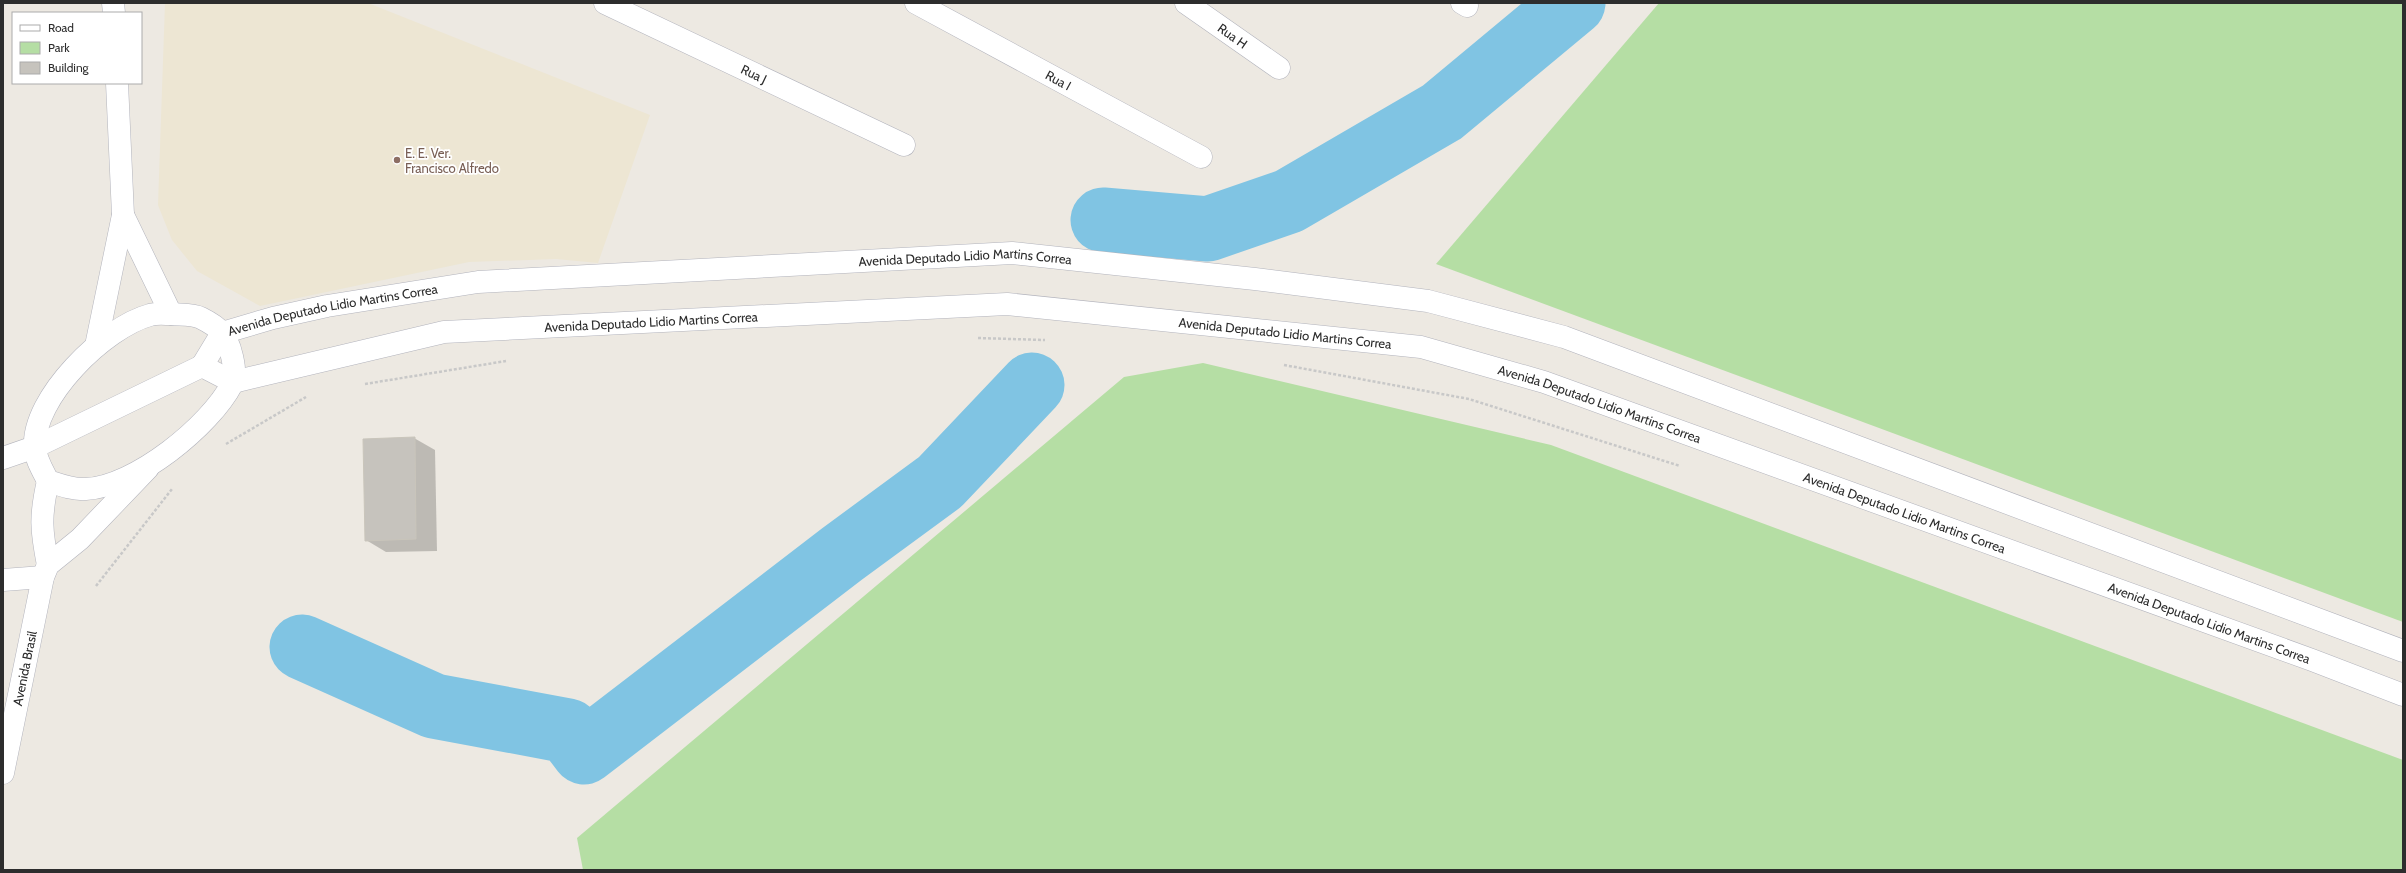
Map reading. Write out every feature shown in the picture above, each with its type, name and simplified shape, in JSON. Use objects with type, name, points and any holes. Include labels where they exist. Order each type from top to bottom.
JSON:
[{"type":"main road","name":"Rua J","points":[[605,3],[904,146]]},
{"type":"main road","name":"Rua I","points":[[916,3],[1201,157]]},
{"type":"main road","name":"Rua H","points":[[1186,3],[1279,68]]},
{"type":"main road","points":[[96,346],[123,215],[117,84]]},
{"type":"main road","points":[[123,215],[171,314]]},
{"type":"main road","name":"Avenida Deputado Lidio Martins Correa","points":[[202,366],[222,333],[273,318],[328,306],[478,282],[1012,253],[1255,279],[1428,301],[1564,337],[2403,650]]},
{"type":"main road","name":"Avenida Deputado Lidio Martins Correa","points":[[233,382],[444,332],[1007,304],[1421,347],[1544,382],[2312,660],[2403,695]]},
{"type":"main road","points":[[3,580],[45,571],[80,539],[121,495],[153,464],[215,410],[233,382],[233,358],[222,333],[201,318],[171,314],[150,315],[123,328],[96,346],[61,382],[43,410],[36,430],[34,448],[48,481],[65,487],[86,489],[113,483],[153,464]]},
{"type":"main road","points":[[3,458],[34,448],[202,366],[233,382]]},
{"type":"main road","name":"Avenida Brasil","points":[[3,773],[45,571],[41,510],[48,481]]},
{"type":"path","points":[[975,338],[1047,340]]},
{"type":"path","points":[[360,385],[514,360]]},
{"type":"path","points":[[1276,364],[1469,399],[1687,468]]},
{"type":"path","points":[[220,447],[308,396]]},
{"type":"path","points":[[96,586],[174,488]]},
{"type":"shaded area","name":"E. E. Ver. Francisco Alfredo","points":[[165,3],[368,3],[650,115],[598,263],[556,259],[469,262],[260,306],[197,271],[172,240],[158,205]]},
{"type":"green space","points":[[1659,3],[2403,3],[2403,622],[1436,264]]},
{"type":"green space","points":[[1203,363],[1551,445],[2403,760],[2403,870],[583,870],[577,838],[1124,377]]},
{"type":"building","points":[[415,437],[416,539],[365,541],[363,439]]},
{"type":"waterway","points":[[1103,220],[1208,229],[1289,201],[1442,112],[1573,3]]},
{"type":"waterway","points":[[302,647],[434,706],[568,731],[584,752],[842,554],[940,482],[1032,385]]},
{"type":"place","name":"E. E. Ver. Francisco Alfredo","points":[[397,160]]}]
